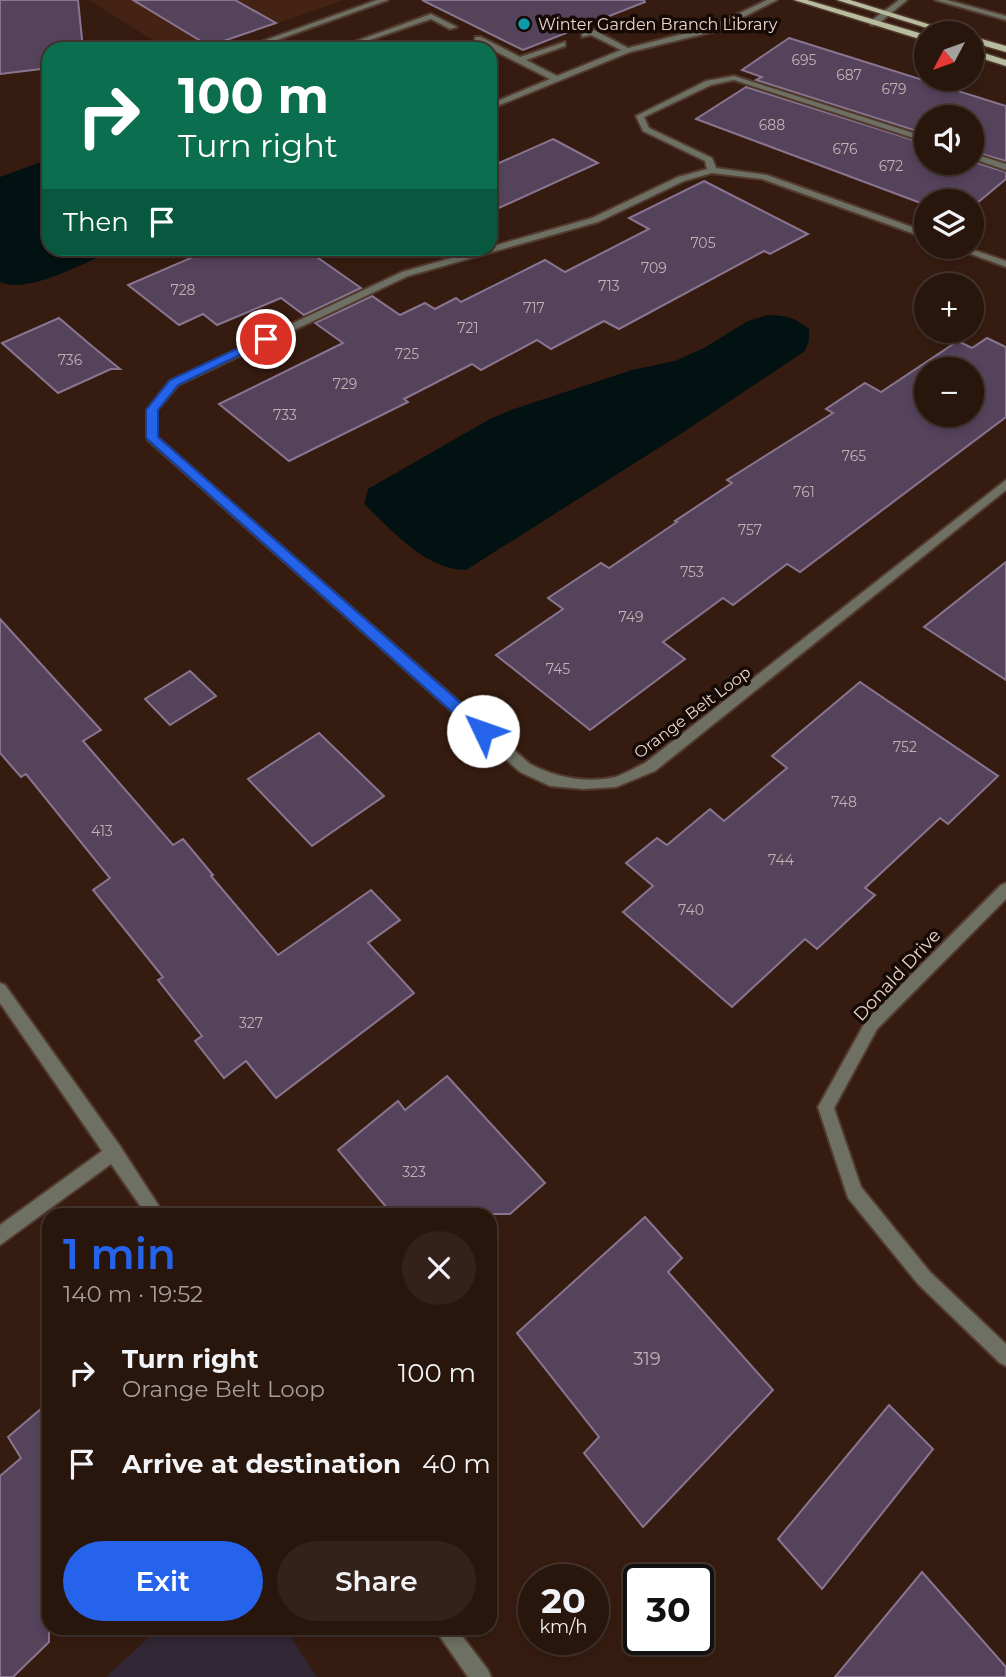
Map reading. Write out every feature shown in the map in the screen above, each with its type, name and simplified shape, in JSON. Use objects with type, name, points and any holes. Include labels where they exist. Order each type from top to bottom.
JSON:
[{"type":"main road","points":[[799,0],[914,35]]},
{"type":"main road","points":[[841,0],[914,22]]},
{"type":"main road","points":[[984,43],[1006,49]]},
{"type":"main road","points":[[984,56],[1006,63]]},
{"type":"street","points":[[265,42],[384,0]]},
{"type":"street","points":[[497,104],[627,50],[713,29],[773,0]]},
{"type":"street","points":[[874,23],[903,0]]},
{"type":"street","points":[[939,0],[1006,18]]},
{"type":"street","points":[[358,42],[431,16],[453,27]]},
{"type":"street","points":[[585,34],[591,32],[627,50]]},
{"type":"street","points":[[478,39],[484,42]]},
{"type":"street","points":[[520,60],[562,44]]},
{"type":"street","points":[[497,48],[558,80]]},
{"type":"street","points":[[712,170],[709,160],[646,129],[640,116],[709,83],[734,78],[914,136]]},
{"type":"street","points":[[984,159],[1006,167]]},
{"type":"street","name":"Orange Belt Loop","points":[[497,248],[595,220],[681,179],[712,170],[764,177],[914,231]]},
{"type":"street","points":[[984,255],[1005,262]]},
{"type":"street","name":"Orange Belt Loop","points":[[468,256],[405,274],[174,383],[152,410],[152,438],[524,768],[550,781],[616,782],[650,766],[1006,484]]},
{"type":"street","name":"Donald Drive","points":[[1006,889],[872,1024],[827,1107],[854,1192],[924,1279],[1006,1357]]},
{"type":"street","points":[[0,990],[152,1208]]},
{"type":"street","points":[[0,1236],[114,1152]]},
{"type":"street","points":[[449,1635],[481,1677]]},
{"type":"shaded area","points":[[89,0],[344,0],[224,42],[156,42]]},
{"type":"shaded area","points":[[42,162],[42,256],[102,256],[27,284],[12,285],[0,282],[0,177]]},
{"type":"shaded area","points":[[768,315],[790,318],[809,329],[809,341],[805,351],[679,435],[466,570],[451,568],[423,556],[364,504],[368,489],[490,419],[632,370],[675,361],[704,348],[748,321]]},
{"type":"shaded area","points":[[151,1635],[290,1635],[317,1677],[106,1677]]},
{"type":"building","points":[[0,0],[78,0],[82,42],[42,42],[42,69],[0,74]]},
{"type":"building","points":[[133,0],[235,0],[276,23],[221,42],[202,42]]},
{"type":"building","name":"Winter Garden Branch Library","points":[[422,0],[644,0],[645,2],[523,50]]},
{"type":"building","points":[[789,38],[914,77],[914,91],[958,91],[1006,106],[1006,161],[984,155],[984,105],[914,105],[914,130],[756,80],[762,77],[742,70]]},
{"type":"building","points":[[746,87],[914,140],[914,175],[984,175],[984,165],[1006,172],[1006,179],[984,197],[984,189],[914,189],[914,201],[696,119]]},
{"type":"building","points":[[553,139],[598,163],[497,209],[497,164]]},
{"type":"building","points":[[704,181],[808,234],[770,254],[764,251],[619,329],[604,321],[551,349],[537,340],[481,370],[472,364],[404,399],[408,402],[289,461],[219,404],[343,343],[315,323],[372,296],[400,315],[425,303],[435,309],[456,298],[461,302],[545,260],[565,272],[649,229],[629,218]]},
{"type":"building","points":[[195,256],[315,256],[361,288],[304,315],[281,298],[217,325],[203,314],[179,325],[128,285]]},
{"type":"building","points":[[59,318],[120,369],[111,369],[58,393],[2,343]]},
{"type":"building","points":[[987,338],[1006,347],[1006,417],[800,572],[787,564],[733,605],[723,598],[663,642],[685,659],[590,730],[496,655],[563,609],[548,598],[601,563],[609,568],[677,522],[675,521],[732,483],[727,480],[833,413],[826,409],[865,383],[881,392],[914,370],[914,427],[984,427],[984,357],[934,357],[955,343],[972,348],[984,343]]},
{"type":"building","points":[[1006,562],[1006,680],[924,627]]},
{"type":"building","points":[[0,619],[101,730],[83,741],[173,845],[183,839],[278,955],[371,890],[400,920],[368,943],[414,993],[276,1098],[246,1061],[224,1078],[195,1041],[202,1036],[158,980],[163,977],[93,890],[110,878],[26,774],[21,777],[0,753]]},
{"type":"building","points":[[190,671],[216,696],[170,725],[145,699]]},
{"type":"building","points":[[860,682],[998,776],[948,824],[940,818],[865,888],[875,895],[817,949],[805,939],[732,1007],[623,912],[653,886],[626,863],[657,838],[667,845],[710,809],[724,821],[787,768],[772,756]]},
{"type":"building","points":[[319,733],[384,796],[312,846],[248,779]]},
{"type":"building","points":[[447,1076],[545,1183],[510,1214],[497,1214],[497,1208],[387,1208],[338,1150],[398,1101],[405,1110]]},
{"type":"building","points":[[645,1217],[682,1258],[668,1272],[773,1390],[643,1527],[584,1453],[599,1437],[517,1333]]},
{"type":"building","points":[[889,1405],[933,1449],[822,1589],[778,1539]]},
{"type":"building","points":[[42,1408],[42,1635],[49,1635],[49,1642],[13,1677],[0,1677],[0,1476],[21,1458],[8,1437]]},
{"type":"building","points":[[922,1572],[1006,1667],[1006,1677],[835,1677]]},
{"type":"place","name":"Winter Garden Branch Library","points":[[524,24]]},
{"type":"route","points":[[266,339],[174,383],[152,410],[152,438],[483,731]]}]
